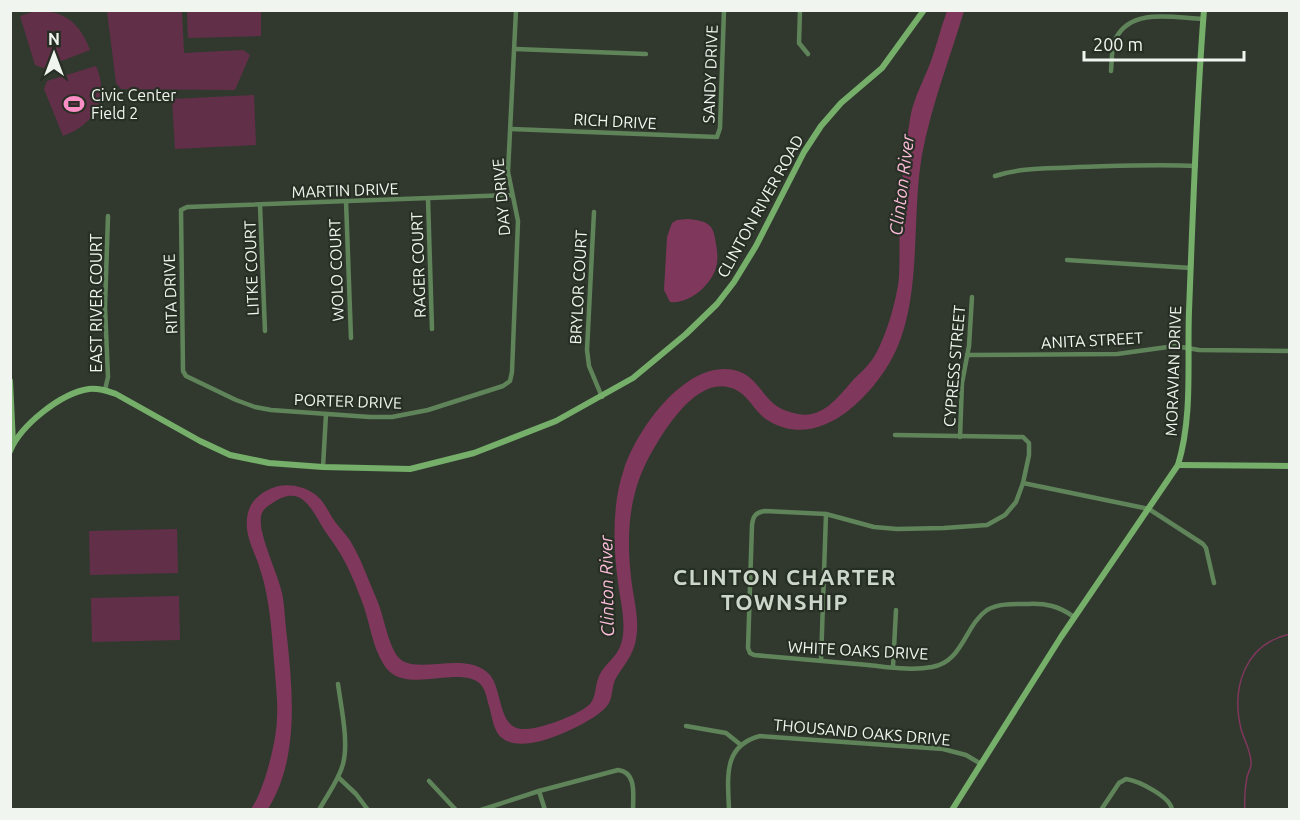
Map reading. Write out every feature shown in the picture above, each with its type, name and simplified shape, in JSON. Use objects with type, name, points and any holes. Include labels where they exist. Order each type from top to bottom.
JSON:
[{"type":"street","name":"DAY DRIVE","points":[[510,381],[518,221],[508,172],[516,10]]},
{"type":"street","name":"SANDY DRIVE","points":[[717,137],[720,128],[724,10]]},
{"type":"street","points":[[800,10],[799,43],[808,54]]},
{"type":"street","name":"MORAVIAN DRIVE","points":[[952,810],[1074,617],[1178,465],[1186,431],[1191,268],[1204,10]]},
{"type":"street","name":"CLINTON RIVER ROAD","points":[[105,390],[230,455],[269,463],[401,470],[451,460],[541,428],[602,397],[633,378],[661,356],[717,304],[734,282],[762,234],[804,152],[821,126],[842,103],[882,68],[922,11]]},
{"type":"street","points":[[1111,71],[1115,39],[1134,20],[1149,17],[1203,19]]},
{"type":"street","points":[[515,50],[646,54]]},
{"type":"street","name":"RICH DRIVE","points":[[511,129],[717,137]]},
{"type":"street","points":[[995,176],[1039,169],[1159,164],[1196,166]]},
{"type":"street","name":"MARTIN DRIVE","points":[[181,210],[187,207],[512,195]]},
{"type":"street","name":"RAGER COURT","points":[[428,199],[432,329]]},
{"type":"street","name":"WOLO COURT","points":[[346,201],[351,338]]},
{"type":"street","name":"LITKE COURT","points":[[260,205],[265,331]]},
{"type":"street","name":"RITA DRIVE","points":[[181,210],[183,371],[186,375]]},
{"type":"street","name":"BRYLOR COURT","points":[[594,212],[587,350],[589,366],[602,397]]},
{"type":"street","name":"EAST RIVER COURT","points":[[105,390],[108,377],[105,307],[108,216]]},
{"type":"street","points":[[1067,260],[1191,268]]},
{"type":"street","name":"CYPRESS STREET","points":[[960,437],[962,383],[970,332],[972,297]]},
{"type":"street","name":"ANITA STREET","points":[[967,355],[1117,354],[1166,346],[1181,346],[1198,350],[1290,351]]},
{"type":"street","name":"PORTER DRIVE","points":[[186,375],[255,407],[376,417],[414,414],[503,386],[510,381]]},
{"type":"street","points":[[10,381],[12,447]]},
{"type":"street","points":[[12,447],[27,425],[64,399],[89,389],[105,390]]},
{"type":"street","points":[[323,467],[326,414]]},
{"type":"street","points":[[821,661],[826,514],[874,527],[897,529],[980,526],[997,521],[1005,515],[1016,501],[1023,483],[1030,447],[1026,439],[1011,436],[895,435]]},
{"type":"street","points":[[1178,465],[1290,466]]},
{"type":"street","points":[[1023,483],[1149,508],[1203,544],[1206,548],[1214,583]]},
{"type":"street","name":"WHITE OAKS DRIVE","points":[[826,514],[765,511],[756,514],[752,525],[749,652],[754,655],[928,668],[943,663],[956,653],[982,615],[996,607],[1046,604],[1074,617]]},
{"type":"street","points":[[893,667],[896,610]]},
{"type":"street","points":[[319,810],[338,777],[344,761],[338,684]]},
{"type":"street","points":[[686,726],[720,731],[731,736],[741,745],[732,756],[729,765],[729,810]]},
{"type":"street","name":"THOUSAND OAKS DRIVE","points":[[741,745],[756,737],[774,736],[943,749],[966,755],[981,764]]},
{"type":"street","points":[[481,810],[611,771],[625,771],[632,783],[633,810]]},
{"type":"street","points":[[338,777],[356,794],[368,810]]},
{"type":"street","points":[[1101,810],[1119,783],[1126,779],[1137,782],[1168,800],[1173,806],[1172,810]]},
{"type":"street","points":[[429,781],[456,810]]},
{"type":"street","points":[[539,791],[545,810]]},
{"type":"shaded area","points":[[36,11],[55,13],[70,20],[81,33],[90,50],[43,68],[35,65],[20,16]]},
{"type":"shaded area","points":[[107,11],[182,11],[184,53],[243,50],[250,55],[235,90],[121,89],[116,83]]},
{"type":"shaded area","points":[[187,11],[261,11],[261,36],[188,38]]},
{"type":"shaded area","name":"Civic Center Field 2","points":[[96,66],[101,89],[97,109],[84,125],[63,136],[44,89],[47,81]]},
{"type":"shaded area","points":[[254,95],[256,145],[175,149],[172,99]]},
{"type":"shaded area","points":[[177,529],[178,573],[90,575],[89,531]]},
{"type":"shaded area","points":[[179,596],[180,640],[92,642],[91,598]]},
{"type":"water","name":"Clinton River","points":[[947,11],[964,11],[936,100],[922,155],[911,294],[898,347],[885,370],[863,398],[834,420],[819,427],[803,430],[786,428],[769,421],[743,394],[725,386],[712,388],[699,394],[677,414],[659,439],[645,465],[634,496],[629,544],[637,616],[636,639],[631,655],[615,681],[609,703],[604,709],[588,721],[548,739],[521,744],[514,743],[508,742],[498,734],[484,690],[473,680],[461,677],[405,679],[393,674],[380,658],[359,592],[336,547],[303,500],[290,496],[281,498],[264,509],[261,524],[283,599],[292,703],[289,748],[278,790],[268,809],[251,809],[261,790],[269,765],[275,739],[277,712],[269,607],[247,526],[249,510],[255,499],[272,488],[284,485],[304,488],[319,498],[349,538],[362,564],[392,646],[399,658],[417,665],[456,663],[480,668],[490,675],[505,717],[516,728],[525,729],[549,724],[585,708],[593,698],[601,673],[619,649],[623,635],[616,568],[617,496],[630,453],[652,417],[682,386],[698,376],[716,370],[734,370],[747,375],[774,404],[782,409],[798,414],[815,413],[830,405],[868,365],[877,352],[890,320],[898,286],[901,191],[911,112]]},
{"type":"water","points":[[688,219],[702,221],[711,228],[714,234],[717,263],[711,278],[700,291],[686,300],[670,302],[664,290],[667,237],[672,223]]},
{"type":"waterway","points":[[1245,810],[1245,789],[1251,760],[1238,713],[1240,683],[1252,657],[1262,647],[1290,634]]},
{"type":"place","name":"Civic Center Field 2","points":[[74,104]]},
{"type":"district","name":"CLINTON CHARTER TOWNSHIP","points":[[785,590]]}]
